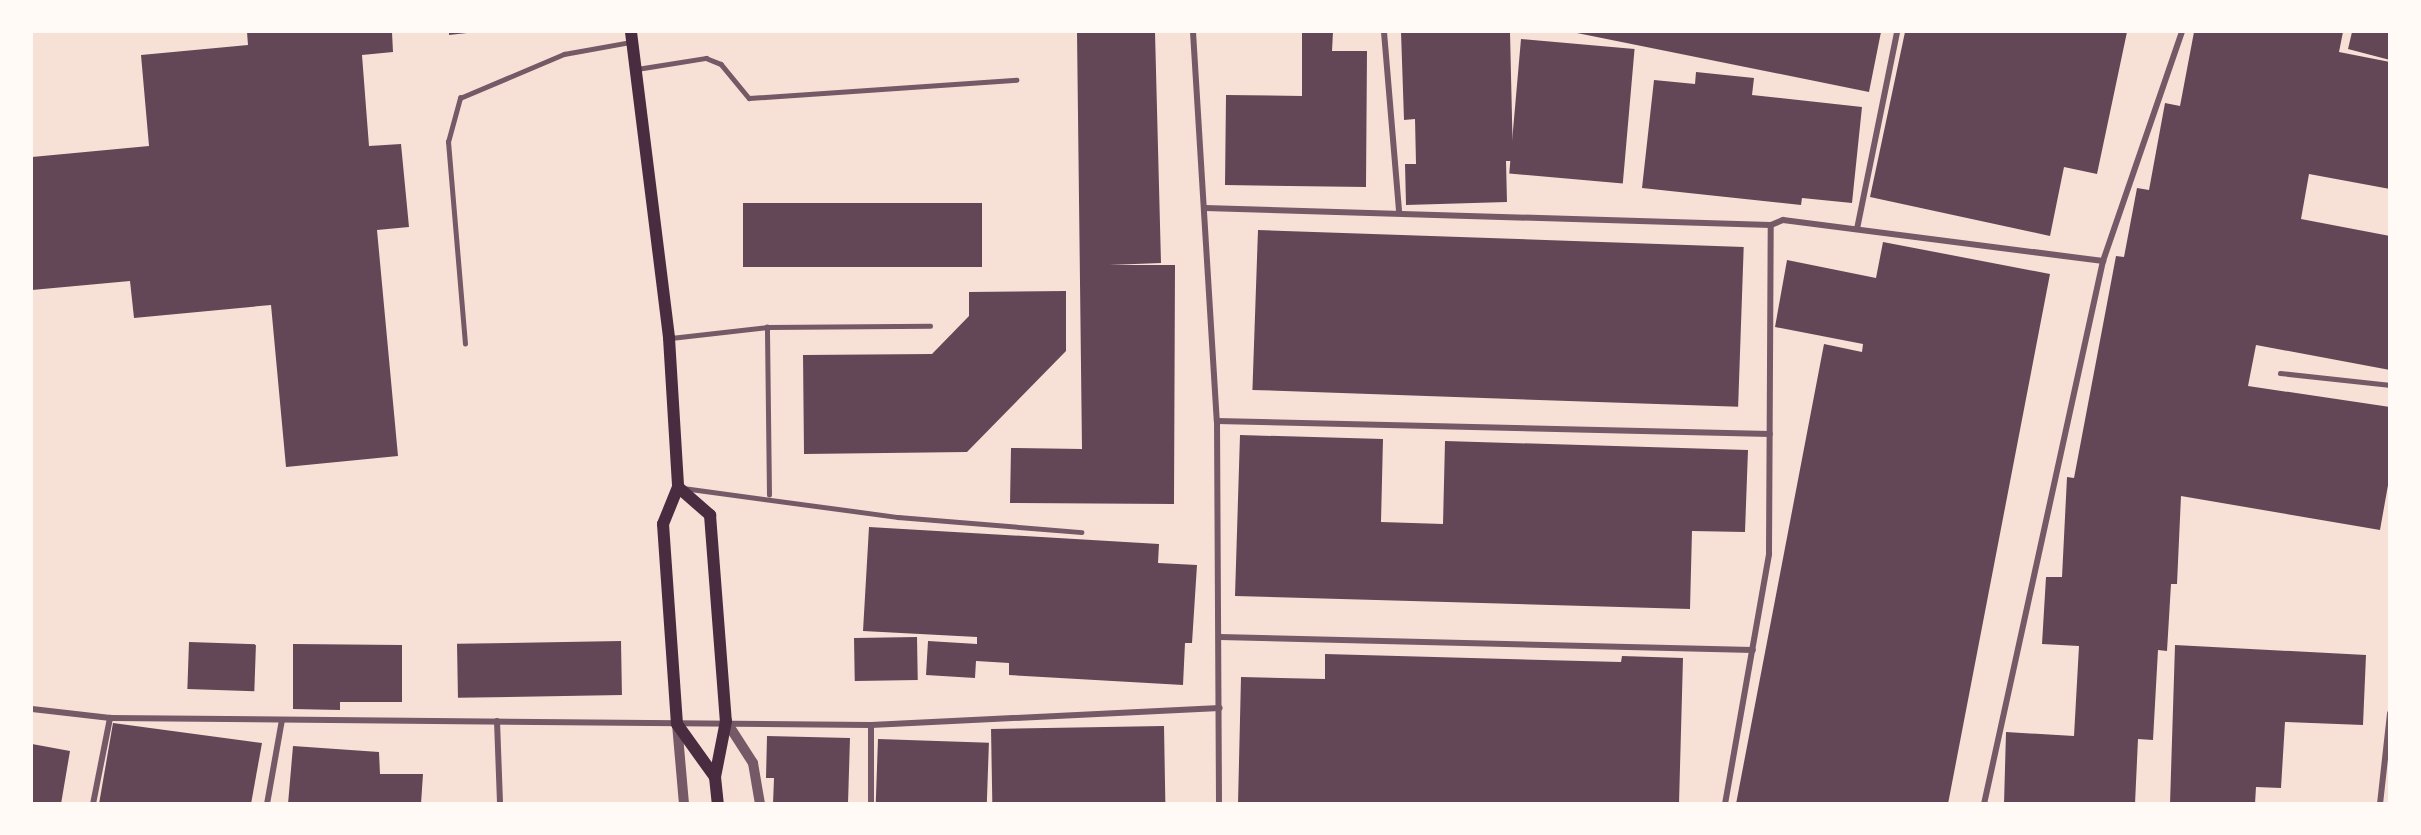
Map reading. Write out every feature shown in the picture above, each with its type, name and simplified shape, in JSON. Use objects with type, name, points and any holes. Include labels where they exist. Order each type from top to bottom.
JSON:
[{"type":"main road","points":[[632,37],[669,338],[678,487],[663,524],[677,724],[715,777]]},
{"type":"main road","points":[[678,487],[710,515],[726,721],[715,777],[718,804]]},
{"type":"street","points":[[1192,32],[1217,421],[1220,637],[1219,804]]},
{"type":"street","points":[[1384,32],[1399,212]]},
{"type":"street","points":[[1857,229],[1897,32]]},
{"type":"street","points":[[1984,804],[2103,261],[2182,32]]},
{"type":"street","points":[[1205,208],[1399,212],[1771,225],[1783,220],[2103,261]]},
{"type":"street","points":[[1725,804],[1769,554],[1771,225]]},
{"type":"street","points":[[1217,421],[1770,434]]},
{"type":"street","points":[[1220,637],[1753,650]]},
{"type":"street","points":[[32,709],[110,718],[677,724],[726,721],[871,725],[1220,708]]},
{"type":"street","points":[[2380,804],[2390,714]]},
{"type":"street","points":[[93,804],[110,718]]},
{"type":"street","points":[[267,804],[282,720]]},
{"type":"street","points":[[498,721],[500,804]]},
{"type":"street","points":[[726,721],[753,763],[760,804]]},
{"type":"street","points":[[677,724],[684,804]]},
{"type":"street","points":[[871,725],[871,804]]},
{"type":"lane","points":[[465,344],[448,142],[460,98],[564,54],[632,37]]},
{"type":"lane","points":[[637,69],[706,57],[721,64],[749,98],[1016,80]]},
{"type":"lane","points":[[669,338],[767,327],[930,326]]},
{"type":"lane","points":[[767,327],[769,495]]},
{"type":"lane","points":[[2280,373],[2390,385]]},
{"type":"lane","points":[[678,487],[769,495],[898,517],[1081,532]]},
{"type":"building","points":[[247,32],[392,32],[393,52],[362,55],[369,146],[401,144],[409,227],[377,230],[398,456],[286,467],[271,305],[134,318],[130,281],[32,290],[32,157],[149,146],[141,55],[248,45]]},
{"type":"building","points":[[449,32],[467,32],[467,33],[449,35]]},
{"type":"building","points":[[1077,32],[1155,32],[1161,263],[1109,265],[1175,265],[1174,504],[1010,503],[1011,448],[1082,449]]},
{"type":"building","points":[[1302,32],[1333,32],[1332,51],[1367,51],[1366,187],[1225,185],[1226,95],[1302,96]]},
{"type":"building","points":[[1401,32],[1510,32],[1513,161],[1506,161],[1507,202],[1406,205],[1405,164],[1416,164],[1415,119],[1404,120]]},
{"type":"building","points":[[1572,32],[1881,32],[1869,92]]},
{"type":"building","points":[[1905,32],[2127,32],[2097,174],[2064,167],[2050,236],[1870,197]]},
{"type":"building","points":[[2194,32],[2343,32],[2339,52],[2390,62],[2390,189],[2309,174],[2301,219],[2390,236],[2390,370],[2256,345],[2248,386],[2390,407],[2390,474],[2380,530],[2181,496],[2177,584],[2171,584],[2167,651],[2158,650],[2153,740],[2138,739],[2135,804],[2004,804],[2006,732],[2074,736],[2079,646],[2042,644],[2046,577],[2062,577],[2067,477],[2074,478],[2116,256],[2124,257],[2137,188],[2149,190],[2165,103],[2180,106]]},
{"type":"building","points":[[2352,32],[2390,32],[2390,60],[2348,49]]},
{"type":"building","points":[[1521,39],[1635,49],[1623,183],[1509,173]]},
{"type":"building","points":[[1696,72],[1754,78],[1752,95],[1862,107],[1852,203],[1802,198],[1801,205],[1642,188],[1654,80],[1695,84]]},
{"type":"building","points":[[743,203],[982,203],[982,267],[743,267]]},
{"type":"building","points":[[1258,230],[1744,247],[1738,407],[1252,390]]},
{"type":"building","points":[[1883,242],[2050,274],[1948,804],[1736,804],[1824,344],[1862,352],[1863,344],[1775,327],[1787,260],[1876,278]]},
{"type":"building","points":[[1066,291],[1066,351],[967,452],[804,454],[803,355],[932,354],[969,316],[969,292]]},
{"type":"building","points":[[1240,435],[1383,439],[1381,522],[1443,524],[1445,441],[1748,450],[1745,532],[1692,531],[1690,609],[1235,596]]},
{"type":"building","points":[[869,527],[1159,544],[1158,563],[1197,565],[1192,643],[1185,643],[1183,685],[1009,675],[1009,663],[976,661],[975,678],[926,675],[928,641],[977,644],[977,637],[863,631]]},
{"type":"building","points":[[917,637],[918,680],[855,681],[854,638]]},
{"type":"building","points":[[621,641],[622,695],[458,698],[457,644]]},
{"type":"building","points":[[189,642],[256,644],[254,691],[187,689]]},
{"type":"building","points":[[293,644],[402,645],[402,702],[340,702],[340,710],[293,709]]},
{"type":"building","points":[[2175,645],[2366,655],[2363,725],[2285,722],[2281,788],[2256,787],[2255,804],[2170,804]]},
{"type":"building","points":[[1325,654],[1621,662],[1622,656],[1683,658],[1679,804],[1238,804],[1241,677],[1325,679]]},
{"type":"building","points":[[113,723],[262,743],[251,804],[99,804]]},
{"type":"building","points":[[1164,726],[1165,804],[992,804],[991,729]]},
{"type":"building","points":[[767,736],[850,738],[848,804],[773,804],[774,778],[766,778]]},
{"type":"building","points":[[878,739],[989,743],[987,804],[876,804]]},
{"type":"building","points":[[32,744],[70,751],[61,804],[32,804]]},
{"type":"building","points":[[293,746],[379,752],[380,774],[423,774],[421,804],[288,804]]}]
